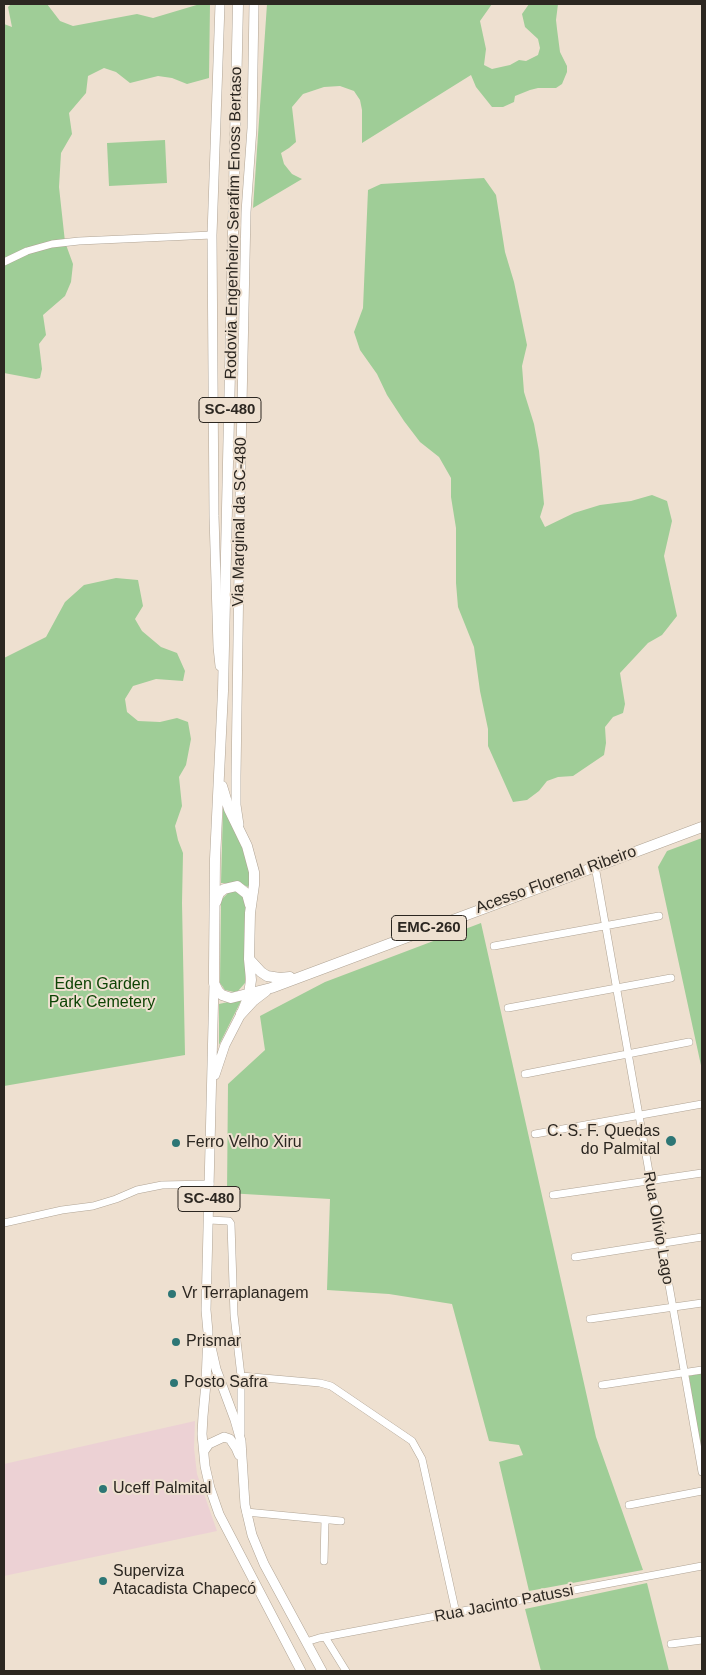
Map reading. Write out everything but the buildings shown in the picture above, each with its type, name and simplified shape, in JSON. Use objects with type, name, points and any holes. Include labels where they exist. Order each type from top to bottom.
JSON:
[{"type":"highway","name":"Rodovia Engenheiro Serafim Enoss Bertaso","points":[[214,984],[216,853],[223,691],[238,4]]},
{"type":"highway","name":"Rodovia Engenheiro Serafim Enoss Bertaso","points":[[219,772],[224,798],[247,846],[254,872],[250,913],[249,959]]},
{"type":"highway","name":"Acesso Florenal Ribeiro","points":[[214,984],[226,998],[272,988],[298,976],[702,827]]},
{"type":"highway","points":[[216,903],[224,889],[237,886],[247,894],[250,913]]},
{"type":"highway","name":"Acesso Florenal Ribeiro","points":[[249,959],[267,976],[280,978],[298,976]]},
{"type":"highway","name":"SC-480","points":[[249,959],[251,980],[249,994]]},
{"type":"highway","points":[[241,1014],[253,1001],[272,988]]},
{"type":"main road","name":"Via Marginal da SC-480","points":[[220,4],[212,235],[214,516],[218,647],[223,691]]},
{"type":"main road","name":"Via Marginal da SC-480","points":[[240,830],[237,811],[236,776],[246,212],[252,128],[254,4]]},
{"type":"main road","name":"Rodovia Engenheiro Serafim Enoss Bertaso","points":[[214,984],[206,1310],[208,1332],[216,1369],[241,1440],[246,1512],[252,1535],[264,1564],[322,1671]]},
{"type":"main road","name":"Rodovia Engenheiro Serafim Enoss Bertaso","points":[[211,1088],[225,1045],[249,994]]},
{"type":"main road","name":"Rodovia Engenheiro Serafim Enoss Bertaso","points":[[208,1332],[206,1383],[202,1416],[206,1466],[215,1502],[223,1524],[301,1671]]},
{"type":"main road","points":[[204,1450],[209,1444],[224,1437],[230,1439],[241,1460]]},
{"type":"street","points":[[4,262],[27,251],[52,244],[212,235]]},
{"type":"street","name":"Rua Olívio Lago","points":[[594,866],[702,1472]]},
{"type":"street","points":[[494,946],[659,916]]},
{"type":"street","points":[[508,1008],[671,978]]},
{"type":"street","points":[[525,1074],[689,1042]]},
{"type":"street","points":[[535,1134],[702,1104]]},
{"type":"street","points":[[553,1195],[702,1172]]},
{"type":"street","points":[[4,1222],[62,1210],[94,1206],[137,1190],[162,1185],[210,1184]]},
{"type":"street","points":[[209,1220],[228,1221],[231,1224],[234,1315],[241,1376],[241,1440]]},
{"type":"street","points":[[574,1257],[702,1237]]},
{"type":"street","points":[[590,1319],[702,1303]]},
{"type":"street","points":[[602,1385],[702,1370]]},
{"type":"street","points":[[241,1376],[331,1386],[412,1441],[422,1459],[456,1612]]},
{"type":"street","points":[[630,1505],[702,1491]]},
{"type":"street","points":[[246,1512],[341,1520]]},
{"type":"street","points":[[324,1520],[324,1560]]},
{"type":"street","name":"Rua Jacinto Patussi","points":[[306,1642],[702,1566]]},
{"type":"street","points":[[325,1637],[346,1671]]},
{"type":"street","points":[[671,1644],[702,1640]]},
{"type":"shaded area","name":"Uceff Palmital","points":[[195,1421],[194,1448],[197,1474],[217,1531],[4,1576],[4,1464]]},
{"type":"green space","points":[[11,4],[47,4],[60,21],[73,26],[137,14],[153,18],[200,4],[210,4],[209,78],[187,84],[172,78],[158,76],[130,83],[116,72],[104,68],[88,76],[86,93],[69,113],[72,134],[61,153],[59,187],[65,242],[73,264],[71,282],[65,296],[43,315],[46,335],[39,344],[42,369],[40,378],[36,379],[4,373],[4,24],[12,27],[8,7]]},
{"type":"green space","points":[[267,4],[492,4],[480,21],[486,49],[484,65],[492,69],[510,65],[519,60],[526,61],[538,55],[540,48],[538,39],[525,27],[522,14],[529,4],[558,4],[556,20],[560,52],[567,66],[567,72],[562,84],[556,88],[530,90],[515,96],[514,102],[503,107],[492,107],[476,87],[471,75],[362,143],[362,110],[360,100],[354,91],[340,86],[324,87],[303,94],[292,107],[296,142],[281,153],[284,164],[292,174],[302,179],[253,208]]},
{"type":"green space","points":[[165,140],[167,183],[109,186],[107,143]]},
{"type":"green space","points":[[484,178],[496,195],[505,252],[514,282],[527,345],[522,366],[524,392],[534,424],[539,451],[544,504],[540,517],[545,527],[574,513],[600,505],[631,501],[652,495],[667,501],[672,521],[664,556],[677,616],[662,635],[648,643],[620,673],[625,704],[623,713],[613,717],[605,727],[606,743],[604,755],[573,776],[558,777],[547,781],[539,791],[527,800],[513,802],[488,746],[488,729],[474,647],[458,607],[456,528],[451,497],[451,478],[439,457],[420,442],[404,421],[387,395],[377,374],[360,350],[354,332],[363,308],[368,190],[381,184]]},
{"type":"green space","name":"Eden Garden Park Cemetery","points":[[116,578],[138,580],[143,606],[135,619],[142,631],[161,647],[177,653],[185,671],[183,681],[156,679],[133,686],[125,699],[127,712],[138,721],[160,722],[177,718],[188,722],[191,739],[186,765],[179,777],[182,806],[175,826],[183,853],[185,1055],[4,1086],[4,658],[46,637],[65,602],[84,585]]},
{"type":"green space","points":[[223,808],[225,808],[248,855],[252,889],[240,883],[221,883]]},
{"type":"green space","points":[[702,838],[702,1070],[658,867],[667,851]]},
{"type":"green space","points":[[232,891],[236,891],[246,898],[247,914],[245,983],[238,991],[234,992],[225,990],[220,983],[221,900]]},
{"type":"green space","points":[[481,923],[596,1437],[643,1570],[529,1591],[499,1462],[523,1455],[519,1445],[489,1441],[452,1304],[389,1294],[327,1290],[330,1199],[227,1193],[228,1084],[265,1050],[260,1016],[325,982]]},
{"type":"green space","points":[[242,999],[219,1045],[219,1004]]},
{"type":"green space","points":[[702,1373],[702,1461],[689,1376]]},
{"type":"green space","points":[[647,1583],[669,1671],[541,1671],[525,1609]]},
{"type":"place","name":"C. S. F. Quedas do Palmital","points":[[671,1141]]},
{"type":"place","name":"Ferro Velho Xiru","points":[[176,1143]]},
{"type":"place","name":"Vr Terraplanagem","points":[[172,1294]]},
{"type":"place","name":"Prismar","points":[[176,1342]]},
{"type":"place","name":"Posto Safra","points":[[174,1383]]},
{"type":"place","name":"Uceff Palmital","points":[[103,1489]]},
{"type":"place","name":"Superviza Atacadista Chapecó","points":[[103,1581]]}]
